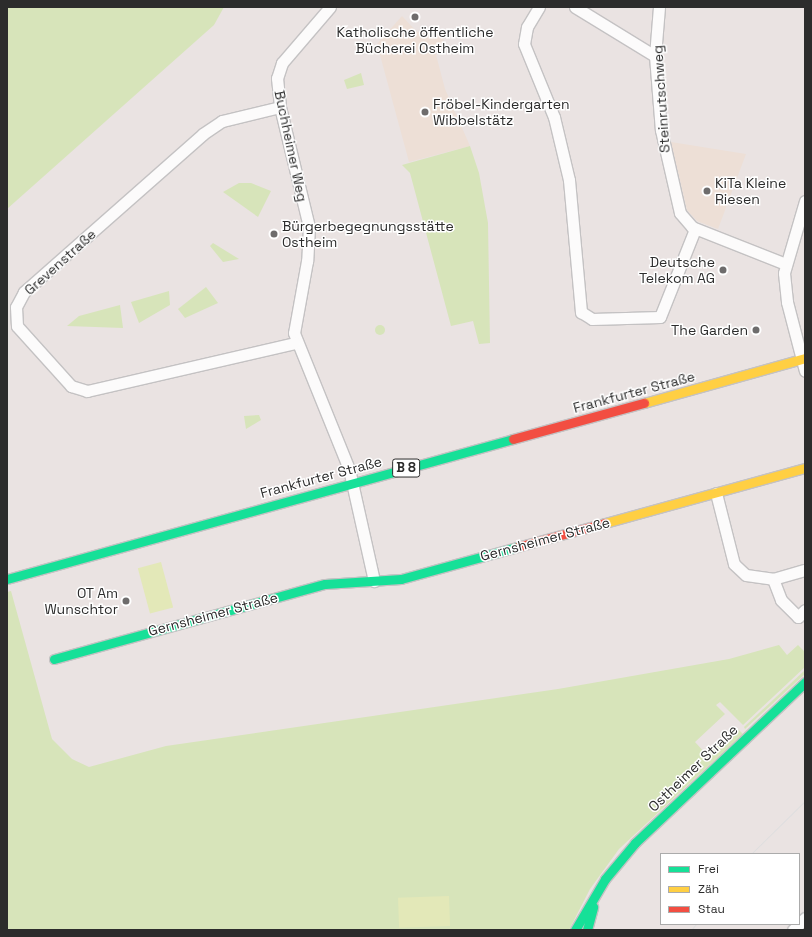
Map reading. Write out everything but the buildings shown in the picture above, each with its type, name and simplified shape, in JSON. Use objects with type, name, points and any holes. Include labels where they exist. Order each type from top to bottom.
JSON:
[{"type":"main road","name":"Frankfurter Straße","points":[[7,579],[803,358]]},
{"type":"main road","name":"Gernsheimer Straße","points":[[54,659],[325,584],[400,579],[805,468]]},
{"type":"main road","name":"Ostheimer Straße","points":[[575,930],[605,879],[674,804],[805,682]]},
{"type":"main road","name":"Ostheimer Straße","points":[[587,930],[605,879]]},
{"type":"street","name":"Buchheimer Weg","points":[[330,7],[282,63],[277,78],[280,107],[309,227],[307,261],[294,317],[295,343],[349,468],[351,483]]},
{"type":"street","points":[[539,7],[527,27],[524,44],[554,117],[569,180],[577,243],[578,306],[592,319],[646,319],[660,317],[668,304],[696,229]]},
{"type":"street","points":[[575,7],[655,56]]},
{"type":"street","name":"Steinrutschweg","points":[[659,7],[655,56],[661,130],[670,179],[680,213],[696,229],[786,264]]},
{"type":"street","name":"Grevenstraße","points":[[280,107],[222,121],[202,134],[24,292],[16,307],[17,326],[71,386],[87,391],[295,343]]},
{"type":"street","points":[[805,201],[786,264],[787,302],[803,358],[805,371]]},
{"type":"street","points":[[351,483],[374,581]]},
{"type":"street","points":[[716,493],[734,564],[746,575],[773,579],[805,570]]},
{"type":"street","points":[[773,579],[781,600],[798,617],[805,610]]},
{"type":"shaded area","name":"Fröbel-Kindergarten Wibbelstätz","points":[[402,16],[417,32],[430,29],[444,40],[435,51],[445,89],[470,146],[409,162],[377,44]]},
{"type":"shaded area","name":"KiTa Kleine Riesen","points":[[671,142],[746,154],[718,229],[697,221],[687,210]]},
{"type":"green space","points":[[7,7],[224,7],[214,25],[7,209]]},
{"type":"green space","points":[[361,73],[364,85],[347,89],[344,80]]},
{"type":"green space","points":[[470,146],[479,173],[488,223],[490,343],[479,344],[473,321],[451,326],[410,173],[402,165]]},
{"type":"green space","points":[[239,183],[251,183],[271,191],[258,217],[223,192]]},
{"type":"green space","points":[[213,243],[239,259],[223,262],[210,246]]},
{"type":"green space","points":[[206,287],[218,303],[185,318],[178,309]]},
{"type":"green space","points":[[169,291],[170,305],[139,323],[131,302]]},
{"type":"green space","points":[[120,305],[123,328],[67,326],[79,316]]},
{"type":"green space","points":[[378,325],[382,325],[384,326],[384,334],[378,335],[375,332],[375,328]]},
{"type":"green space","points":[[259,415],[261,420],[246,429],[244,416]]},
{"type":"green space","points":[[161,562],[173,607],[150,614],[138,568]]},
{"type":"green space","points":[[11,591],[52,739],[72,759],[89,767],[166,746],[558,689],[729,659],[779,645],[787,655],[798,645],[805,652],[805,667],[743,725],[720,702],[716,705],[725,714],[695,742],[707,755],[737,728],[743,734],[619,849],[590,889],[569,930],[7,930],[7,592]]},
{"type":"green space","points":[[805,670],[805,674],[745,729],[744,727]]},
{"type":"green space","points":[[449,896],[450,926],[399,928],[398,898]]},
{"type":"tram line","points":[[752,853],[805,801]]},
{"type":"tram line","points":[[691,930],[695,925]]},
{"type":"traffic: fast","points":[[7,579],[513,439]]},
{"type":"traffic: fast","points":[[54,659],[325,584],[401,579],[517,547]]},
{"type":"traffic: fast","points":[[575,930],[605,879],[635,843],[805,682]]},
{"type":"traffic: fast","points":[[587,930],[593,907]]},
{"type":"traffic: slow","points":[[644,403],[805,358]]},
{"type":"traffic: slow","points":[[605,523],[805,468]]},
{"type":"traffic: jam","points":[[513,439],[644,403]]},
{"type":"traffic: jam","points":[[517,547],[605,523]]},
{"type":"place","name":"Katholische öffentliche Bücherei Ostheim","points":[[415,17]]},
{"type":"place","name":"Fröbel-Kindergarten Wibbelstätz","points":[[425,112]]},
{"type":"place","name":"KiTa Kleine Riesen","points":[[707,191]]},
{"type":"place","name":"Bürgerbegegnungsstätte Ostheim","points":[[274,234]]},
{"type":"place","name":"Deutsche Telekom AG","points":[[723,270]]},
{"type":"place","name":"The Garden","points":[[756,330]]},
{"type":"place","name":"OT Am Wunschtor","points":[[126,601]]}]
